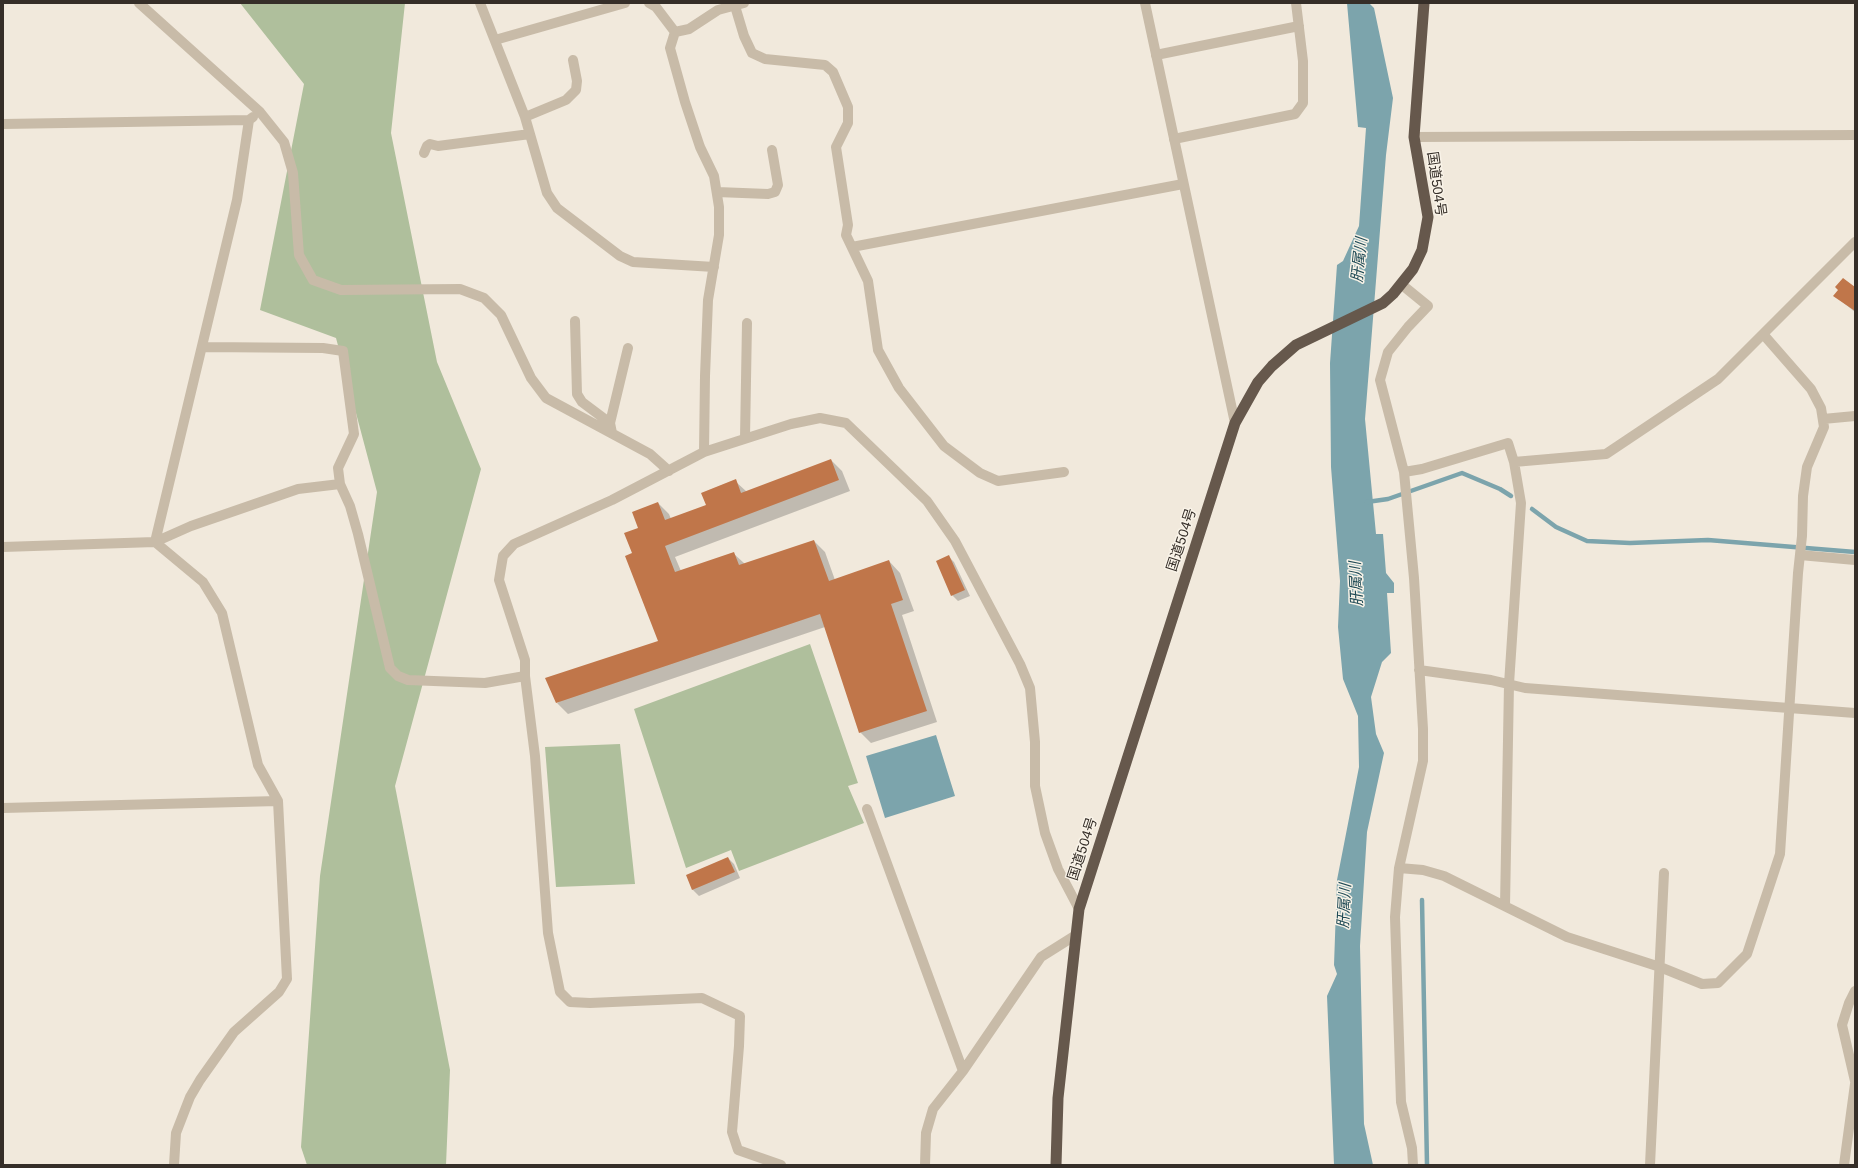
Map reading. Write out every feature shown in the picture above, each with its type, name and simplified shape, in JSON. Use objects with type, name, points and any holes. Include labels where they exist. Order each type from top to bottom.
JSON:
[{"type":"highway","name":"国道504号","points":[[1056,1165],[1058,1098],[1079,909],[1235,424],[1258,382],[1272,366],[1296,345],[1383,303],[1413,269],[1422,250],[1428,217],[1414,137],[1424,3]]},
{"type":"street","points":[[139,3],[260,112],[284,142],[293,174],[299,255],[313,280],[341,290],[460,289],[484,298],[501,315],[531,378],[546,398],[611,428]]},
{"type":"street","points":[[480,3],[525,116],[547,193],[557,208],[620,256],[633,262],[714,267]]},
{"type":"street","points":[[494,40],[625,3]]},
{"type":"street","points":[[649,3],[656,7],[675,32]]},
{"type":"street","points":[[1145,3],[1235,424]]},
{"type":"street","points":[[1174,139],[1296,114],[1304,103],[1304,61],[1296,3]]},
{"type":"street","points":[[675,32],[689,29],[718,10],[734,5],[744,36],[752,53],[765,58],[825,65],[833,72],[848,107],[848,123],[836,147],[848,225],[846,235],[868,282],[878,350],[899,388],[944,446],[980,473],[998,482],[1064,472]]},
{"type":"street","points":[[1156,55],[1299,26]]},
{"type":"street","points":[[675,32],[670,48],[685,102],[700,147],[714,176],[719,207],[719,235],[708,300],[704,452]]},
{"type":"street","points":[[525,116],[566,100],[576,90],[577,81],[573,60]]},
{"type":"street","points":[[3,124],[249,120],[260,112]]},
{"type":"street","points":[[155,542],[237,200],[249,120]]},
{"type":"street","points":[[424,153],[427,146],[430,144],[438,146],[530,134]]},
{"type":"street","points":[[1414,137],[1855,135]]},
{"type":"street","points":[[717,192],[768,194],[775,192],[778,185],[772,150]]},
{"type":"street","points":[[852,247],[1183,184]]},
{"type":"street","points":[[1514,462],[1606,454],[1718,379],[1855,242]]},
{"type":"street","points":[[1400,284],[1428,306],[1408,327],[1388,352],[1380,380],[1404,472],[1414,578],[1423,729],[1423,761],[1398,868],[1395,916],[1401,1102],[1412,1148],[1413,1165]]},
{"type":"street","points":[[575,321],[577,394],[582,402],[611,428],[650,454],[669,471]]},
{"type":"street","points":[[745,438],[747,323]]},
{"type":"street","points":[[1398,868],[1423,870],[1444,876],[1567,937],[1660,967],[1702,984],[1718,983],[1747,954],[1780,854],[1802,536],[1803,496],[1807,467],[1824,427],[1820,408],[1812,389],[1763,334]]},
{"type":"street","points":[[202,347],[323,348],[343,351],[354,434],[338,468],[340,484],[350,506],[358,534],[390,668],[398,676],[408,680],[486,683],[526,676]]},
{"type":"street","points":[[611,428],[628,348]]},
{"type":"street","points":[[1822,419],[1855,416]]},
{"type":"street","points":[[781,1165],[738,1150],[732,1132],[740,1046],[740,1016],[702,998],[590,1003],[570,1002],[560,992],[548,933],[535,756],[526,676],[526,660],[499,580],[503,556],[514,544],[612,500],[704,452],[791,424],[820,418],[846,423],[927,501],[956,541],[1020,664],[1030,688],[1035,742],[1035,786],[1045,833],[1058,869],[1079,909]]},
{"type":"street","points":[[1404,472],[1422,469],[1508,443],[1514,462],[1521,503],[1509,684],[1505,906]]},
{"type":"street","points":[[3,547],[155,542],[191,526],[298,489],[340,484]]},
{"type":"street","points":[[155,542],[203,582],[222,613],[258,765],[278,801],[287,979],[279,992],[234,1032],[200,1080],[190,1097],[176,1133],[174,1165]]},
{"type":"street","points":[[1800,555],[1855,560]]},
{"type":"street","points":[[1419,670],[1491,680],[1525,688],[1855,713]]},
{"type":"street","points":[[3,808],[278,801]]},
{"type":"street","points":[[867,809],[963,1071]]},
{"type":"street","points":[[1650,1165],[1664,873]]},
{"type":"street","points":[[925,1165],[926,1133],[933,1108],[963,1071],[1041,957],[1076,935]]},
{"type":"street","points":[[1844,1165],[1855,1082],[1842,1025],[1849,1003],[1855,991]]},
{"type":"green space","points":[[240,3],[405,3],[391,133],[437,362],[481,469],[395,786],[450,1070],[446,1165],[307,1165],[301,1147],[320,876],[377,492],[336,338],[260,310],[304,84]]},
{"type":"green space","points":[[810,644],[858,783],[848,786],[864,823],[739,871],[731,850],[686,868],[634,709]]},
{"type":"green space","points":[[620,744],[635,884],[556,887],[545,747]]},
{"type":"water","name":"肝属川","points":[[1347,3],[1369,3],[1374,8],[1393,98],[1386,155],[1365,419],[1376,534],[1383,534],[1386,573],[1394,583],[1394,593],[1387,593],[1391,653],[1382,662],[1371,697],[1376,734],[1384,753],[1367,832],[1360,946],[1364,1124],[1373,1165],[1334,1165],[1327,996],[1337,974],[1334,965],[1337,880],[1359,767],[1358,716],[1343,679],[1338,627],[1340,581],[1331,467],[1330,363],[1337,265],[1343,261],[1359,226],[1366,128],[1358,127]]},
{"type":"water","points":[[936,735],[955,796],[885,818],[866,756]]},
{"type":"building","points":[[1843,278],[1855,287],[1855,311],[1833,296],[1838,290],[1835,287]]},
{"type":"building","points":[[831,459],[839,480],[665,546],[675,572],[734,552],[739,565],[814,540],[829,581],[889,560],[903,600],[891,604],[927,711],[859,733],[820,614],[556,703],[545,678],[658,641],[625,556],[632,553],[624,533],[638,528],[632,512],[658,502],[665,520],[706,505],[701,493],[736,479],[741,493]]},
{"type":"building","points":[[949,555],[965,590],[951,596],[936,561]]},
{"type":"building","points":[[728,857],[735,872],[692,890],[686,875]]},
{"type":"waterway","points":[[1367,502],[1388,499],[1462,473],[1500,489],[1511,496]]},
{"type":"waterway","points":[[1532,509],[1556,527],[1587,541],[1630,543],[1708,540],[1855,552]]},
{"type":"waterway","points":[[1422,900],[1427,1165]]}]
